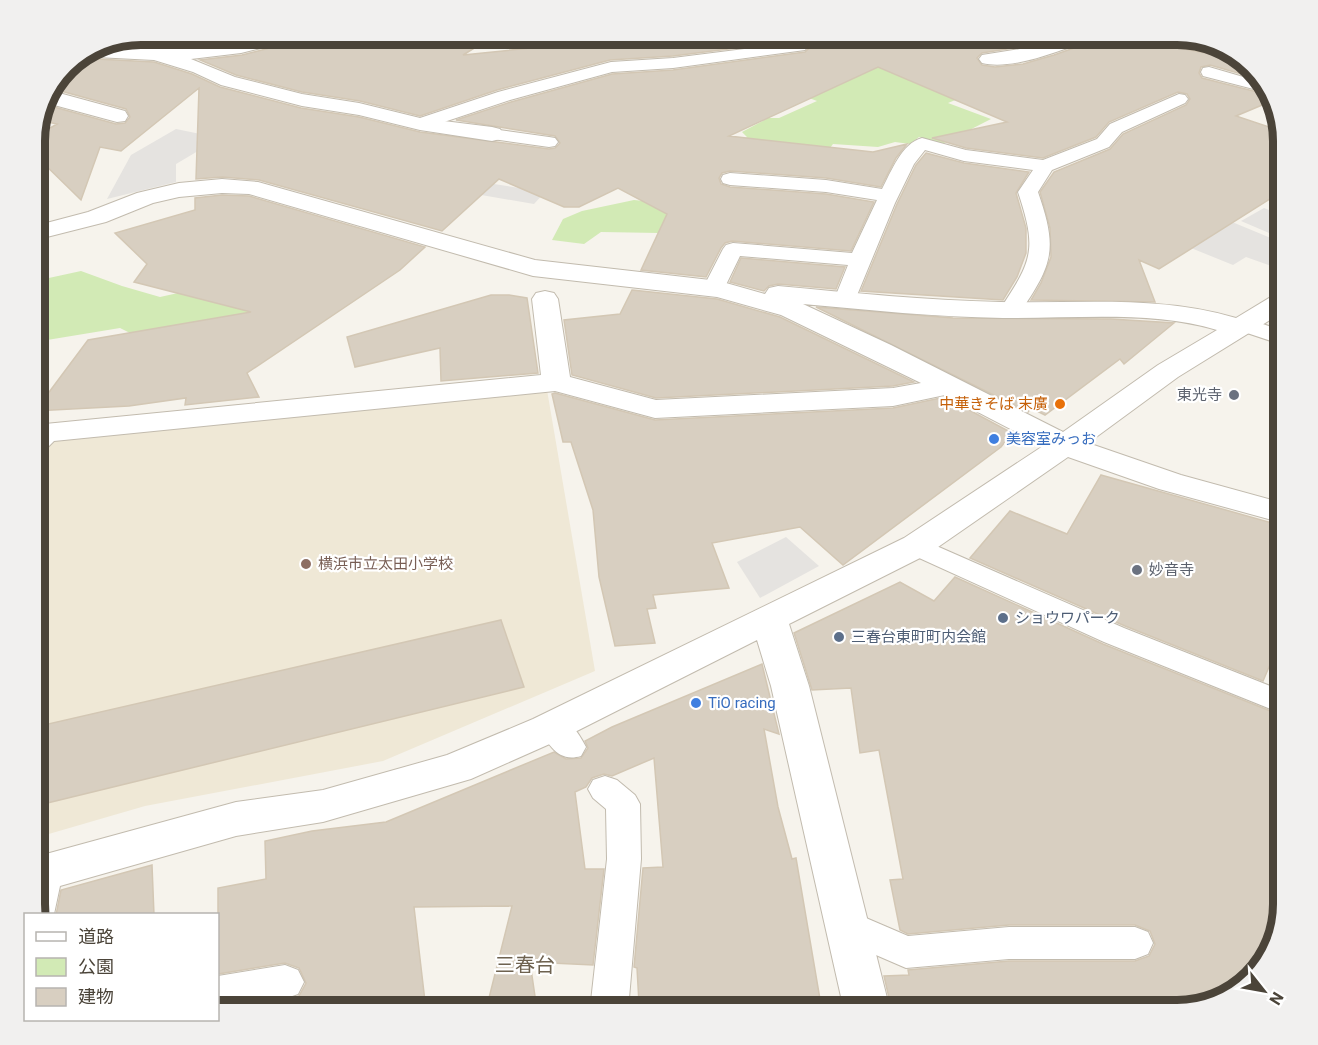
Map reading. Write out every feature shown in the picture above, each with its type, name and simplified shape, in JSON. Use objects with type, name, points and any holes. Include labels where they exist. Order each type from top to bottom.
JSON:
[{"type":"street","points":[[105,52],[159,55],[218,52],[246,45]]},
{"type":"street","points":[[989,59],[1022,54],[1051,45]]},
{"type":"street","points":[[159,55],[200,68],[228,81],[302,100],[359,109],[420,124],[492,134]]},
{"type":"street","points":[[55,99],[117,116]]},
{"type":"street","points":[[45,230],[97,217],[145,198],[179,190],[222,186],[250,188],[533,268],[716,289],[845,300],[1011,309],[1133,310],[1201,316],[1240,326]]},
{"type":"street","points":[[716,289],[791,309],[1065,445],[1170,482],[1273,510]]},
{"type":"street","points":[[545,299],[556,382]]},
{"type":"street","points":[[45,882],[236,819],[323,806],[562,736],[769,619],[916,546],[1065,445],[1168,371],[1273,307]]},
{"type":"street","points":[[45,433],[556,382],[654,409],[893,398],[948,386]]},
{"type":"street","points":[[769,619],[790,686],[864,1000]]},
{"type":"lane","points":[[606,45],[611,67]]},
{"type":"lane","points":[[420,124],[504,96],[611,67],[674,63],[799,47]]},
{"type":"lane","points":[[1209,72],[1255,86]]},
{"type":"lane","points":[[845,300],[866,240],[910,154],[922,143],[964,155],[1045,166],[1103,143],[1116,128],[1179,99]]},
{"type":"lane","points":[[492,134],[549,142]]},
{"type":"lane","points":[[1011,309],[1037,269],[1043,243],[1040,224],[1028,192],[1045,166]]},
{"type":"lane","points":[[730,179],[826,186],[888,196]]},
{"type":"lane","points":[[716,289],[733,249],[859,260]]},
{"type":"lane","points":[[1240,326],[1273,335]]},
{"type":"lane","points":[[916,546],[1114,635],[1273,698]]},
{"type":"lane","points":[[605,789],[623,804],[624,859],[610,1000]]},
{"type":"lane","points":[[845,925],[906,952],[1009,943],[1135,943]]},
{"type":"lane","points":[[219,993],[270,993]]},
{"type":"shaded area","points":[[176,129],[220,138],[176,164],[176,182],[107,199],[131,155]]},
{"type":"shaded area","points":[[475,181],[545,192],[534,204],[464,192]]},
{"type":"shaded area","points":[[1150,188],[1273,239],[1273,266],[1246,257],[1233,265],[1144,229]]},
{"type":"shaded area","points":[[1264,208],[1273,212],[1273,235],[1241,221]]},
{"type":"shaded area","name":"横浜市立太田小学校","points":[[547,390],[595,671],[383,761],[145,806],[45,835],[45,449],[56,440]]},
{"type":"shaded area","points":[[786,537],[819,566],[760,598],[737,562]]},
{"type":"green space","points":[[887,58],[970,94],[948,103],[991,119],[942,144],[919,137],[910,144],[895,142],[878,147],[833,144],[827,152],[739,143],[747,137],[742,132],[768,118],[779,118],[817,101],[796,93]]},
{"type":"green space","points":[[634,200],[672,204],[659,233],[601,232],[584,244],[552,240],[563,219],[582,211]]},
{"type":"green space","points":[[81,271],[160,297],[269,273],[270,316],[134,335],[120,328],[45,340],[45,279]]},
{"type":"building","points":[[281,45],[479,45],[463,55],[560,45],[587,47],[760,45],[673,56],[610,60],[497,90],[420,116],[360,101],[302,92],[236,75],[200,60],[242,55]]},
{"type":"building","points":[[808,45],[1026,45],[982,53],[977,58],[982,65],[995,67],[1023,64],[1083,45],[1165,45],[1205,53],[1214,52],[1247,76],[1210,65],[1201,67],[1199,73],[1202,78],[1260,93],[1266,103],[1236,116],[1272,128],[1273,197],[1159,269],[1139,260],[1155,302],[1031,300],[1041,283],[1051,257],[1050,228],[1040,192],[1054,172],[1110,149],[1123,134],[1186,105],[1190,99],[1187,94],[1178,92],[1109,122],[1096,137],[1043,158],[966,148],[932,138],[1007,122],[878,67],[729,136],[873,152],[907,144],[896,158],[881,187],[826,178],[730,171],[722,173],[719,178],[721,184],[730,187],[826,194],[874,202],[851,251],[732,241],[725,243],[721,248],[706,277],[641,270],[667,214],[618,188],[579,207],[564,207],[499,179],[442,231],[259,180],[222,177],[196,179],[199,88],[121,151],[100,147],[81,200],[45,165],[46,131],[57,124],[47,122],[52,106],[116,124],[125,123],[130,117],[126,109],[60,91],[78,69],[93,58],[154,62],[192,74],[220,87],[301,108],[359,117],[420,132],[549,149],[555,148],[560,143],[555,136],[456,120],[612,74],[673,70],[805,52],[809,48]]},
{"type":"building","points":[[926,153],[964,163],[1029,172],[1016,193],[1026,228],[1026,253],[1017,277],[1003,300],[861,291],[897,204],[916,165]]},
{"type":"building","points":[[222,195],[249,196],[425,247],[400,270],[247,373],[259,397],[185,405],[186,398],[129,406],[45,410],[45,398],[88,340],[251,312],[134,282],[147,264],[115,233],[195,210],[195,198]]},
{"type":"building","points":[[741,258],[845,267],[836,289],[778,284],[769,286],[764,291],[730,282]]},
{"type":"building","points":[[632,290],[717,299],[780,317],[914,382],[893,386],[656,398],[572,375],[564,320],[620,314]]},
{"type":"building","points":[[491,295],[527,298],[538,373],[441,381],[440,348],[355,367],[347,337]]},
{"type":"building","points":[[816,307],[953,318],[1111,319],[1174,323],[1124,364],[1120,359],[1045,415],[1031,408],[1028,412]]},
{"type":"building","points":[[552,394],[655,420],[893,408],[945,397],[1012,433],[1001,447],[843,565],[800,527],[712,543],[729,588],[653,595],[656,608],[647,609],[655,643],[615,646],[599,577],[593,510],[571,442],[563,442]]},
{"type":"building","points":[[1101,475],[1273,523],[1273,658],[1263,681],[1125,626],[970,558],[1010,511],[1067,534]]},
{"type":"building","points":[[955,577],[1103,644],[1273,712],[1273,904],[1271,923],[1266,941],[1254,961],[1234,961],[1234,981],[1214,993],[1178,1000],[889,1000],[884,976],[909,975],[908,970],[1009,961],[1135,961],[1149,956],[1155,944],[1150,931],[1135,925],[1009,925],[908,934],[900,930],[890,880],[903,879],[879,750],[860,753],[851,688],[812,690],[794,633],[900,582],[934,601]]},
{"type":"building","points":[[501,620],[524,687],[45,804],[45,725]]},
{"type":"building","points":[[762,664],[779,734],[764,729],[778,807],[792,859],[796,858],[820,1000],[639,1000],[637,968],[634,967],[643,868],[663,867],[654,758],[612,776],[604,774],[592,778],[586,787],[575,792],[585,869],[604,869],[593,965],[530,962],[536,1000],[488,1000],[512,906],[414,907],[425,1000],[288,1000],[299,996],[306,983],[299,968],[285,963],[219,974],[218,888],[266,879],[265,841],[312,831],[386,822],[554,752],[566,759],[581,758],[588,748],[585,741],[612,727]]},
{"type":"building","points":[[152,865],[154,913],[56,913],[61,890]]},
{"type":"place","name":"東光寺","points":[[1234,395]]},
{"type":"place","name":"中華きそば 末廣","points":[[1060,404]]},
{"type":"place","name":"美容室みっお","points":[[994,439]]},
{"type":"place","name":"横浜市立太田小学校","points":[[306,564]]},
{"type":"place","name":"妙音寺","points":[[1137,570]]},
{"type":"place","name":"ショウワパーク","points":[[1003,618]]},
{"type":"place","name":"三春台東町町内会館","points":[[839,637]]},
{"type":"place","name":"TiO racing","points":[[696,703]]},
{"type":"district","name":"三春台","points":[[525,965]]}]
